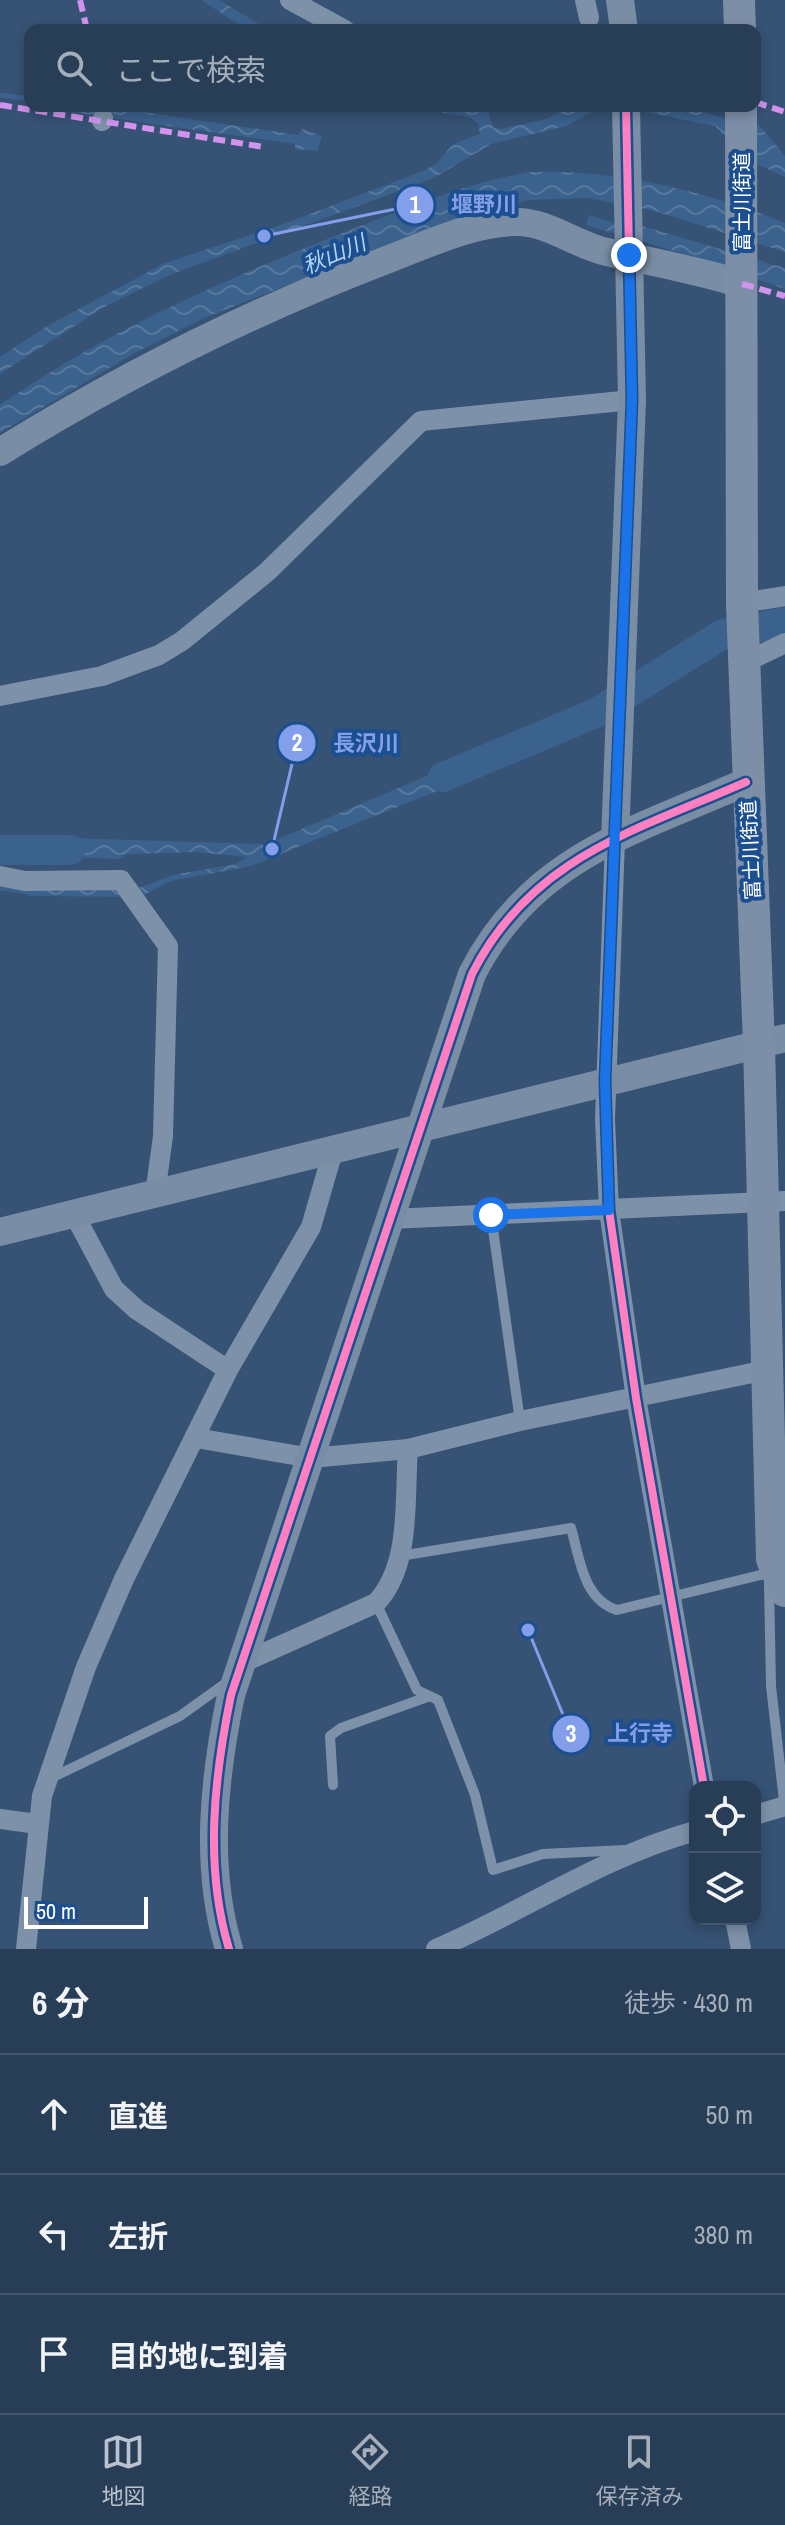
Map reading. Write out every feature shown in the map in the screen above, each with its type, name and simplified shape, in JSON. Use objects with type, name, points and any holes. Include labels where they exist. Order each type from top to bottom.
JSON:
[{"type":"main road","points":[[739,0],[740,24]]},
{"type":"main road","name":"富士川街道","points":[[741,112],[742,604],[746,782],[772,1041],[774,1202],[766,1370],[776,1578]]},
{"type":"street","points":[[290,0],[334,24]]},
{"type":"street","points":[[620,0],[623,24]]},
{"type":"street","points":[[626,112],[632,400],[605,1080],[609,1210],[636,1398],[703,1781]]},
{"type":"street","points":[[0,452],[128,376],[239,319],[400,255],[491,224],[541,225],[604,252],[628,249],[742,278]]},
{"type":"street","points":[[0,696],[102,676],[159,655],[182,641],[267,572],[421,421],[632,400]]},
{"type":"street","points":[[742,604],[785,596]]},
{"type":"street","points":[[744,662],[785,643]]},
{"type":"street","points":[[229,1949],[216,1886],[213,1837],[219,1751],[240,1670],[472,974],[487,944],[509,914],[546,879],[615,840],[746,782]]},
{"type":"street","points":[[0,876],[25,881],[121,880],[168,946],[163,1136],[155,1195]]},
{"type":"street","points":[[0,1232],[772,1041]]},
{"type":"street","points":[[26,1949],[37,1824],[48,1780],[86,1667],[228,1370],[311,1227],[333,1151]]},
{"type":"street","points":[[390,1219],[774,1202]]},
{"type":"street","points":[[74,1214],[114,1289],[137,1310],[228,1370]]},
{"type":"street","points":[[196,1438],[311,1458],[408,1449],[520,1421],[766,1370]]},
{"type":"street","points":[[240,1670],[376,1603],[390,1588],[400,1556],[408,1449]]},
{"type":"street","points":[[761,1814],[785,1808]]},
{"type":"street","points":[[0,1819],[37,1824]]},
{"type":"street","points":[[436,1949],[492,1925],[588,1870],[634,1850],[689,1833]]},
{"type":"street","points":[[736,1925],[741,1949]]},
{"type":"lane","points":[[491,1215],[520,1421]]},
{"type":"lane","points":[[400,1556],[571,1528],[590,1591],[600,1604],[617,1610],[671,1596],[776,1578],[771,1686],[785,1808]]},
{"type":"lane","points":[[376,1603],[417,1690],[438,1700],[475,1795],[493,1870],[543,1854],[634,1850]]},
{"type":"lane","points":[[48,1780],[180,1716],[240,1670]]},
{"type":"lane","points":[[333,1785],[330,1736],[341,1728],[430,1696]]},
{"type":"water","points":[[201,0],[219,0],[259,24],[238,24]]},
{"type":"water","points":[[71,112],[143,112],[299,135],[302,129],[322,136],[317,151],[295,149],[295,144]]},
{"type":"water","points":[[440,112],[490,112],[488,114],[494,128],[501,129],[546,119],[560,112],[592,112],[566,126],[491,144],[432,179],[172,274],[104,307],[0,374],[0,357],[47,326],[165,263],[281,225],[425,170],[437,163],[453,144],[480,134],[478,123],[469,117]]},
{"type":"water","points":[[645,112],[700,112],[759,125],[785,156],[785,177],[753,162],[715,126]]},
{"type":"water","name":"秋山川","points":[[530,172],[627,178],[724,201],[785,223],[785,252],[655,211],[587,198],[529,200],[469,214],[204,318],[133,354],[0,433],[0,405],[83,353],[169,307],[259,267],[416,205],[484,182]]},
{"type":"water","points":[[589,215],[615,223],[618,219],[785,268],[785,289],[707,261],[586,225]]},
{"type":"water","points":[[476,755],[487,771],[251,866],[171,881],[140,897],[27,896],[28,890],[136,889],[173,875],[236,864],[247,857],[196,852],[128,854],[118,859],[29,856],[30,845],[62,843],[68,838],[266,844]]},
{"type":"waterway","points":[[0,95],[24,98]]},
{"type":"waterway","points":[[443,777],[596,713],[723,634],[785,622]]},
{"type":"waterway","points":[[0,850],[70,850]]},
{"type":"waterway","points":[[0,888],[34,893]]},
{"type":"marked path","points":[[80,0],[86,24]]},
{"type":"marked path","points":[[761,104],[785,112]]},
{"type":"marked path","points":[[0,105],[24,109]]},
{"type":"marked path","points":[[44,112],[264,147]]},
{"type":"marked path","points":[[742,284],[785,296]]},
{"type":"cycle path","points":[[626,112],[632,400],[605,1080],[609,1210],[636,1398],[703,1781]]},
{"type":"cycle path","points":[[229,1949],[216,1886],[214,1822],[220,1758],[231,1695],[472,974],[496,934],[524,902],[555,875],[626,833],[746,782]]},
{"type":"place","name":"堰野川","points":[[264,236]]},
{"type":"place","name":"長沢川","points":[[272,849]]},
{"type":"place","name":"上行寺","points":[[528,1630]]},
{"type":"route","points":[[491,1215],[609,1210],[605,1080],[632,400],[629,255]]}]
